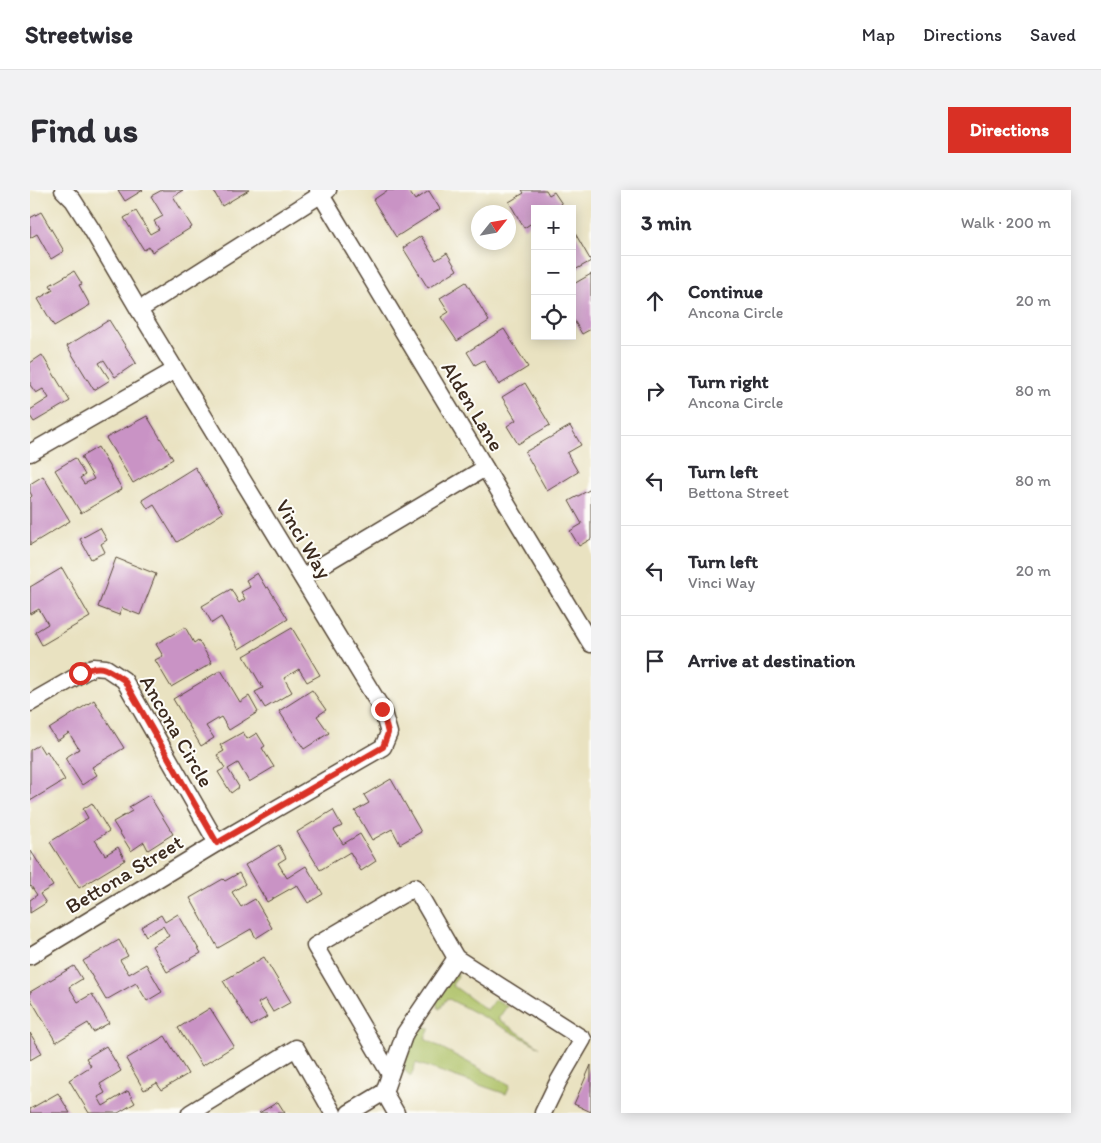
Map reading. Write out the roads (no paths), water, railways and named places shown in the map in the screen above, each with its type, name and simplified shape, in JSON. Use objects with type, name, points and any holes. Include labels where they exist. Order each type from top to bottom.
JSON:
[{"type":"street","name":"Vinci Way","points":[[63,190],[73,200],[382,709],[388,733]]},
{"type":"street","points":[[139,310],[322,191]]},
{"type":"street","name":"Alden Lane","points":[[322,191],[591,644]]},
{"type":"street","points":[[30,453],[176,370]]},
{"type":"street","points":[[302,577],[485,468]]},
{"type":"street","name":"Ancona Circle","points":[[30,703],[93,667],[106,668],[124,680],[217,843]]},
{"type":"street","name":"Bettona Street","points":[[30,956],[217,843],[383,747],[388,733]]},
{"type":"street","points":[[390,1074],[315,946],[415,887],[456,958],[587,1034],[558,1082],[543,1113]]},
{"type":"street","points":[[349,1113],[384,1092],[405,1034],[456,958]]},
{"type":"street","points":[[190,1113],[296,1048],[333,1113]]},
{"type":"street","points":[[384,1092],[396,1113]]}]
